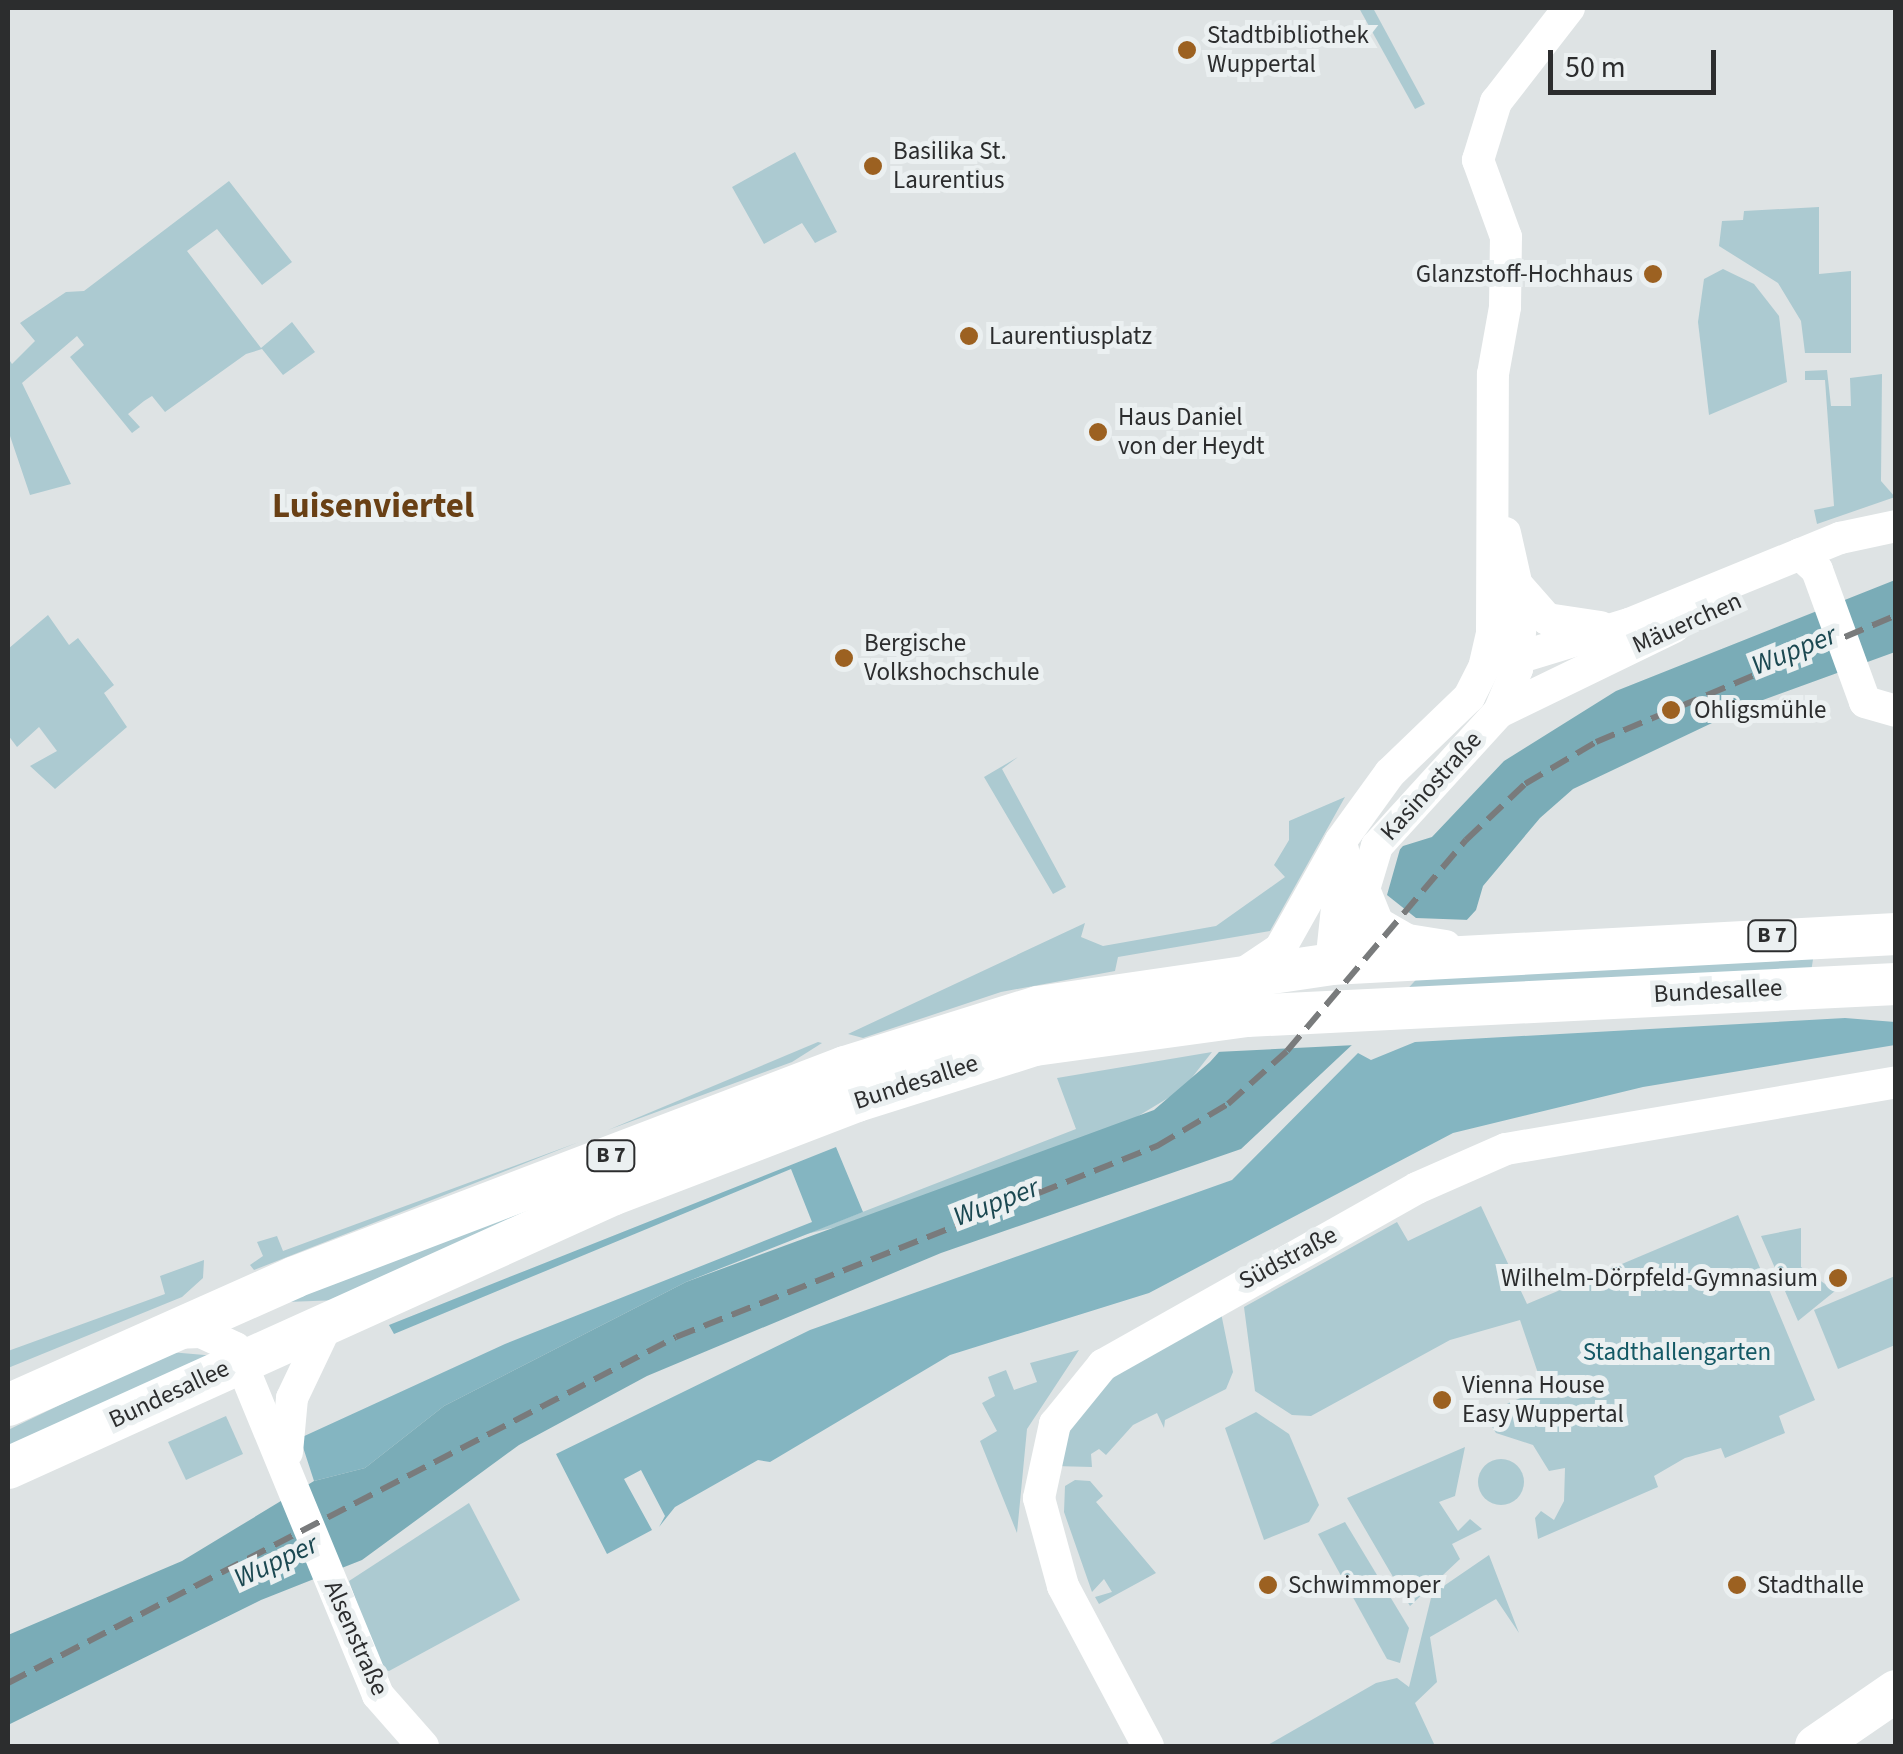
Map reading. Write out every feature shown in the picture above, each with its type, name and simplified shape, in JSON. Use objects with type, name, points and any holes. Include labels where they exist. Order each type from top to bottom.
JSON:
[{"type":"main road","name":"Bundesallee","points":[[8,1405],[295,1277],[970,1044],[1084,1036],[1242,996],[1327,965],[1441,952],[1816,934],[1896,934]]},
{"type":"main road","points":[[1816,934],[1839,962],[1822,986]]},
{"type":"main road","points":[[1327,965],[1362,1009]]},
{"type":"main road","name":"Bundesallee","points":[[1242,996],[1362,1009],[1896,984]]},
{"type":"main road","name":"Bundesallee","points":[[8,1468],[734,1128]]},
{"type":"main road","points":[[1816,1746],[1896,1691]]},
{"type":"street","name":"Kasinostraße","points":[[1242,996],[1280,949],[1340,842],[1390,774],[1507,657],[1494,485],[1492,374],[1505,308],[1506,238],[1478,160],[1496,102],[1569,8]]},
{"type":"street","name":"Kasinostraße","points":[[1327,965],[1388,830],[1498,712],[1518,586],[1494,485]]},
{"type":"street","name":"Mäuerchen","points":[[1498,712],[1814,572],[1884,530]]},
{"type":"street","name":"Mäuerchen","points":[[1507,657],[1814,572]]},
{"type":"street","points":[[1814,572],[1858,682],[1873,709],[1896,711]]},
{"type":"street","name":"Mäuerchen","points":[[1518,586],[1547,619],[1568,628],[1629,624]]},
{"type":"street","points":[[1507,657],[1560,682]]},
{"type":"street","name":"Kasinostraße","points":[[1327,965],[1340,842]]},
{"type":"street","points":[[1364,885],[1378,923],[1441,952]]},
{"type":"street","name":"Südstraße","points":[[1148,1746],[1063,1586],[1039,1498],[1055,1424],[1103,1365],[1401,1196],[1506,1149],[1896,1082]]},
{"type":"street","name":"Alsenstraße","points":[[291,1475],[292,1398],[329,1320]]},
{"type":"street","points":[[171,1334],[213,1336],[242,1361]]},
{"type":"street","name":"Alsenstraße","points":[[242,1361],[378,1695],[424,1746]]},
{"type":"green space","points":[[1359,8],[1373,8],[1425,104],[1415,109]]},
{"type":"green space","points":[[795,152],[837,232],[815,243],[802,223],[764,244],[732,187]]},
{"type":"green space","points":[[229,181],[292,262],[262,285],[217,229],[187,251],[261,348],[292,322],[315,352],[283,375],[262,349],[246,354],[165,412],[152,396],[144,401],[128,414],[140,427],[132,433],[70,357],[84,345],[77,336],[22,383],[71,484],[30,495],[8,430],[8,358],[12,364],[35,341],[20,323],[66,292],[84,291]]},
{"type":"green space","points":[[1819,207],[1819,274],[1851,271],[1851,353],[1805,353],[1801,321],[1778,283],[1719,246],[1722,221],[1743,220],[1744,211]]},
{"type":"green space","points":[[1723,269],[1754,284],[1779,316],[1787,382],[1709,415],[1698,322],[1704,279]]},
{"type":"green space","points":[[1827,370],[1831,406],[1851,406],[1850,378],[1882,374],[1881,481],[1895,497],[1817,524],[1814,510],[1834,506],[1825,380],[1805,380],[1805,371]]},
{"type":"green space","points":[[48,615],[69,645],[78,638],[114,685],[104,693],[127,727],[55,789],[30,766],[57,751],[39,727],[17,747],[8,735],[8,649]]},
{"type":"green space","points":[[1018,757],[1002,769],[1066,887],[1053,894],[984,777]]},
{"type":"green space","points":[[1345,797],[1270,931],[1118,957],[1115,971],[1001,992],[863,1038],[848,1034],[1085,923],[1081,937],[1103,946],[1216,926],[1285,877],[1274,865],[1289,840],[1289,821]]},
{"type":"green space","points":[[1814,953],[1811,972],[1402,996],[1376,975]]},
{"type":"green space","points":[[818,1042],[822,1043],[792,1062],[608,1130]]},
{"type":"green space","points":[[1212,1052],[1183,1089],[1125,1124],[867,1220],[806,1234],[1076,1129],[1057,1078]]},
{"type":"green space","points":[[697,1135],[340,1300],[286,1302]]},
{"type":"green space","points":[[579,1142],[254,1270],[250,1265],[263,1256],[257,1242],[277,1236],[283,1251]]},
{"type":"green space","name":"Stadthallengarten","points":[[1481,1206],[1527,1304],[1738,1215],[1815,1400],[1779,1416],[1785,1433],[1725,1458],[1721,1448],[1685,1458],[1654,1476],[1658,1487],[1538,1539],[1535,1518],[1541,1511],[1554,1520],[1564,1501],[1565,1468],[1549,1471],[1533,1445],[1496,1433],[1484,1414],[1543,1388],[1520,1320],[1450,1340],[1311,1416],[1292,1415],[1255,1391],[1244,1307],[1397,1222],[1408,1241]]},
{"type":"green space","points":[[1801,1228],[1801,1267],[1835,1291],[1798,1321],[1761,1236]]},
{"type":"green space","points":[[204,1260],[203,1278],[182,1297],[8,1368],[8,1351],[165,1294],[160,1276]]},
{"type":"green space","points":[[1895,1276],[1895,1345],[1838,1369],[1814,1310]]},
{"type":"green space","points":[[1220,1308],[1233,1372],[1226,1389],[1165,1420],[1164,1428],[1157,1413],[1133,1425],[1106,1455],[1099,1449],[1091,1454],[1092,1467],[1054,1466],[1061,1441],[1104,1382]]},
{"type":"green space","points":[[1079,1350],[1027,1429],[1017,1533],[980,1441],[997,1431],[982,1403],[995,1396],[988,1377],[1006,1370],[1014,1390],[1037,1382],[1030,1363]]},
{"type":"green space","points":[[170,1352],[216,1356],[8,1456],[8,1430]]},
{"type":"green space","points":[[1256,1412],[1289,1434],[1319,1505],[1309,1522],[1264,1540],[1225,1428]]},
{"type":"green space","points":[[226,1416],[243,1454],[186,1480],[168,1442]]},
{"type":"green space","points":[[1465,1447],[1455,1496],[1439,1502],[1458,1531],[1470,1519],[1482,1529],[1452,1544],[1460,1559],[1410,1606],[1347,1498]]},
{"type":"green space","points":[[1501,1459],[1518,1465],[1524,1482],[1518,1499],[1501,1505],[1484,1499],[1478,1482],[1484,1465]]},
{"type":"green space","points":[[1075,1480],[1090,1481],[1103,1496],[1096,1502],[1156,1573],[1099,1604],[1095,1597],[1112,1592],[1104,1579],[1092,1592],[1064,1512],[1065,1486]]},
{"type":"green space","points":[[469,1503],[520,1600],[389,1671],[380,1669],[349,1581]]},
{"type":"green space","points":[[1345,1522],[1409,1628],[1400,1663],[1387,1659],[1318,1534]]},
{"type":"green space","points":[[1489,1555],[1519,1633],[1496,1599],[1430,1637],[1437,1682],[1415,1703],[1435,1746],[1266,1746],[1376,1683],[1397,1678],[1409,1687],[1432,1594]]},
{"type":"shaded area","points":[[1845,1018],[1895,1022],[1895,1045],[1643,1087],[1453,1133],[1149,1293],[950,1355],[770,1462],[758,1460],[675,1507],[659,1527],[665,1516],[641,1470],[624,1479],[652,1530],[607,1554],[556,1454],[810,1330],[1232,1180],[1358,1053],[1371,1060],[1415,1042]]},
{"type":"shaded area","points":[[836,1147],[863,1212],[686,1282],[444,1406],[365,1468],[314,1481],[300,1438],[505,1344],[812,1222],[791,1169],[394,1334],[389,1325]]},
{"type":"water","name":"Wupper","points":[[1895,580],[1895,652],[1752,704],[1573,789],[1540,818],[1483,886],[1476,910],[1354,1043],[1241,1149],[941,1253],[647,1376],[519,1445],[362,1560],[261,1600],[8,1725],[8,1635],[182,1561],[314,1481],[365,1468],[444,1406],[686,1282],[1154,1110],[1210,1062],[1403,846],[1432,837],[1504,761],[1616,691]]},
{"type":"pier","points":[[1402,842],[1387,895],[1416,918],[1470,920],[1447,946],[1356,1045],[1216,1052]]},
{"type":"railway","points":[[8,1683],[676,1337],[1157,1146],[1228,1104],[1287,1051],[1466,840],[1525,784],[1596,742],[1896,615]]},
{"type":"place","name":"Stadtbibliothek Wuppertal","points":[[1187,50]]},
{"type":"place","name":"Basilika St. Laurentius","points":[[873,166]]},
{"type":"place","name":"Glanzstoff-Hochhaus","points":[[1653,274]]},
{"type":"place","name":"Laurentiusplatz","points":[[969,336]]},
{"type":"place","name":"Haus Daniel von der Heydt","points":[[1098,432]]},
{"type":"place","name":"Bergische Volkshochschule","points":[[844,658]]},
{"type":"place","name":"Ohligsmühle","points":[[1671,710]]},
{"type":"place","name":"Wilhelm-Dörpfeld-Gymnasium","points":[[1838,1278]]},
{"type":"place","name":"Vienna House Easy Wuppertal","points":[[1442,1400]]},
{"type":"place","name":"Schwimmoper","points":[[1268,1585]]},
{"type":"place","name":"Stadthalle","points":[[1737,1585]]},
{"type":"district","name":"Luisenviertel","points":[[373,506]]}]
